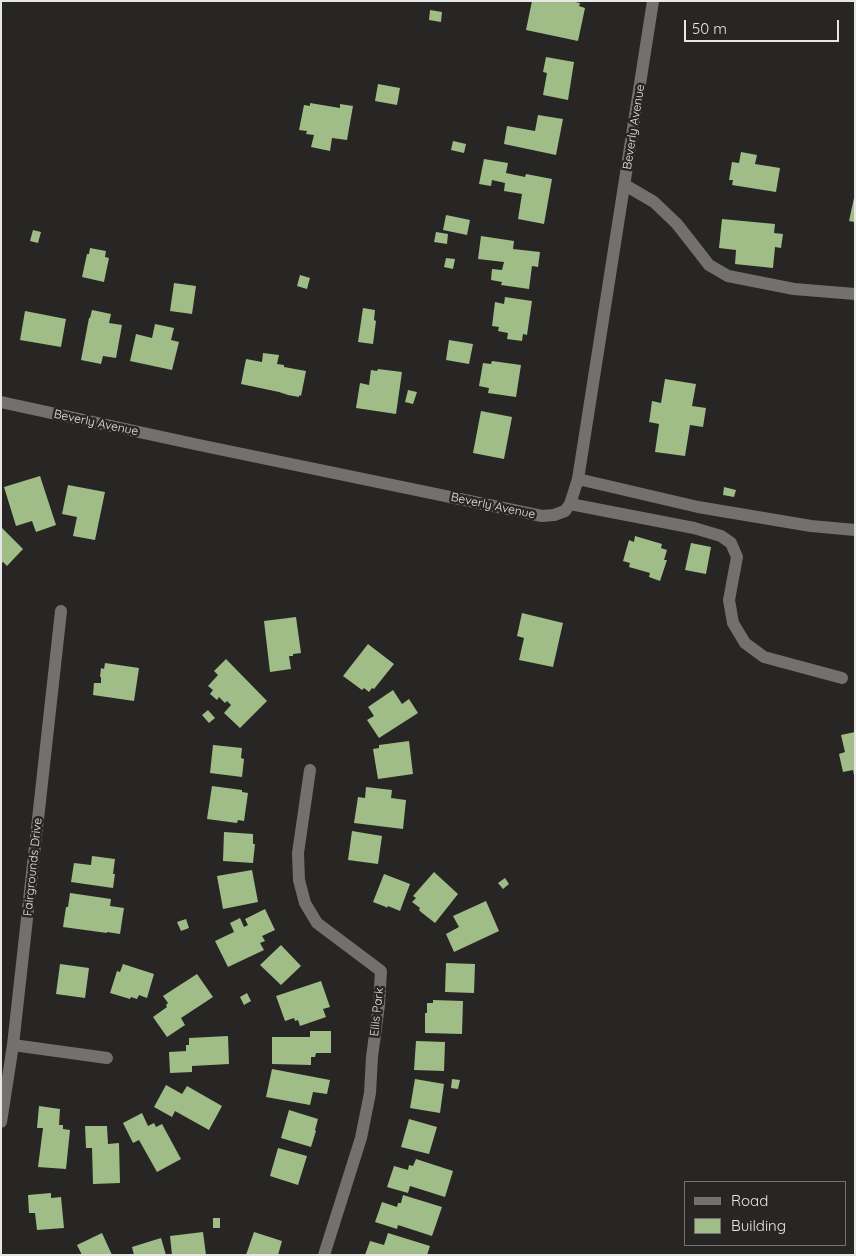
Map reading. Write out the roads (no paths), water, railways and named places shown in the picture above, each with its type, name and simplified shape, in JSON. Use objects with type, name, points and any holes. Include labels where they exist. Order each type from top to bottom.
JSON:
[{"type":"street","name":"Beverly Avenue","points":[[1,402],[542,516],[554,515],[565,511],[570,504],[578,479],[653,1]]},
{"type":"street","points":[[624,185],[654,202],[677,224],[709,265],[728,276],[794,289],[855,294]]},
{"type":"street","points":[[578,479],[698,507],[811,526],[855,530]]},
{"type":"street","points":[[570,504],[694,528],[721,536],[731,543],[736,557],[729,600],[733,623],[745,643],[764,657],[842,678]]},
{"type":"street","name":"Fairgrounds Drive","points":[[1,1122],[13,1045],[61,611]]},
{"type":"street","name":"Ellis Park","points":[[310,770],[298,853],[299,880],[305,903],[317,923],[381,971],[370,1093],[361,1138],[324,1255]]},
{"type":"street","points":[[13,1045],[107,1058]]}]
